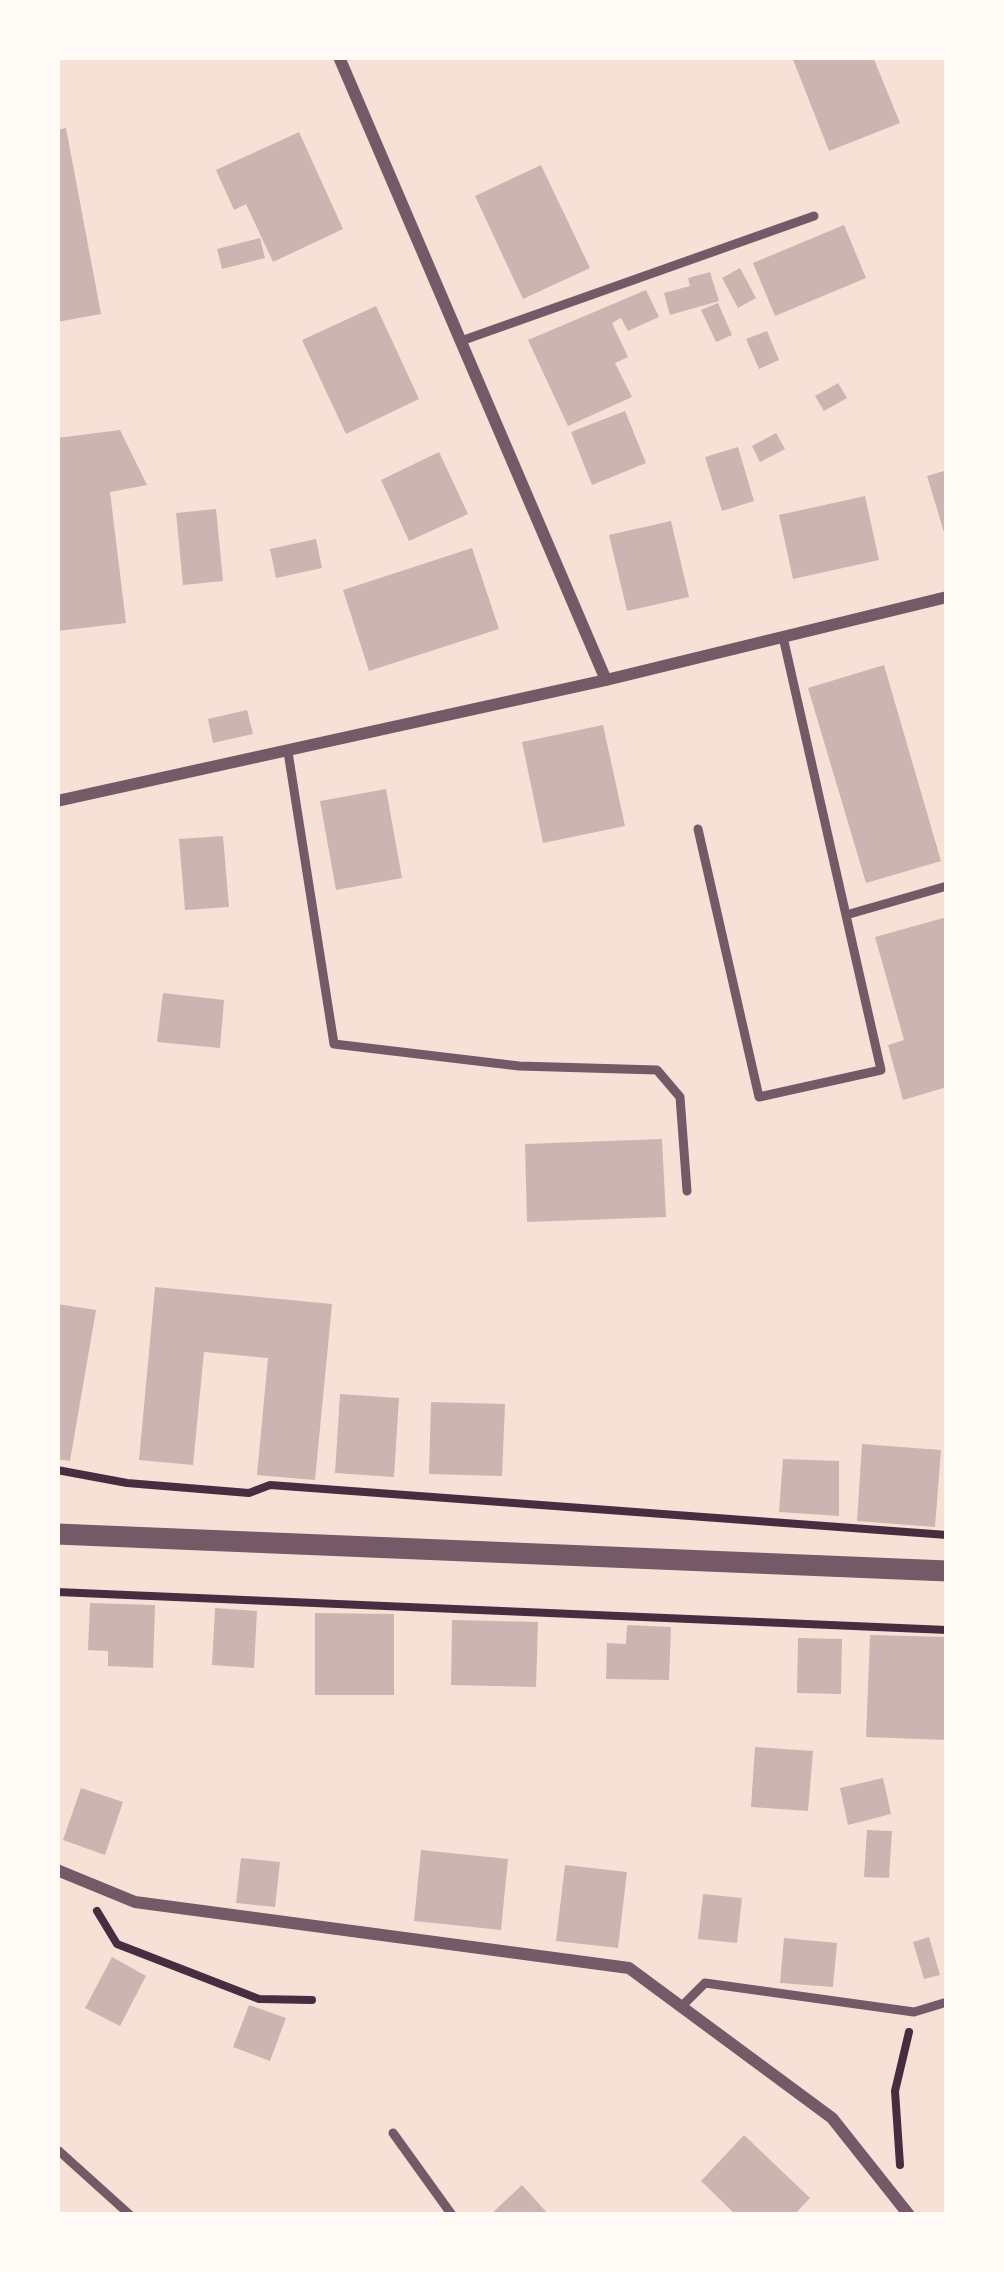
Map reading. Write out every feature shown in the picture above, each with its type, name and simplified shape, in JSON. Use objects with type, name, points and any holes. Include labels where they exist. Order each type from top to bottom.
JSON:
[{"type":"street","points":[[339,57],[606,680]]},
{"type":"street","points":[[57,801],[606,680],[947,597]]},
{"type":"street","points":[[57,1534],[947,1571]]},
{"type":"street","points":[[57,1870],[135,1902],[629,1968],[832,2118],[906,2212]]},
{"type":"lane","points":[[461,341],[814,216]]},
{"type":"lane","points":[[698,829],[759,1097],[881,1070],[783,637]]},
{"type":"lane","points":[[288,752],[334,1044],[519,1066],[656,1070],[680,1097],[687,1192]]},
{"type":"lane","points":[[846,915],[947,886]]},
{"type":"lane","points":[[681,2007],[705,1983],[914,2012],[947,2002]]},
{"type":"lane","points":[[393,2133],[452,2215]]},
{"type":"lane","points":[[59,2151],[130,2215]]},
{"type":"path","points":[[57,1470],[127,1483],[249,1493],[270,1485],[947,1535]]},
{"type":"path","points":[[57,1592],[947,1630]]},
{"type":"path","points":[[77,1878],[117,1944],[259,1999],[312,2000]]},
{"type":"path","points":[[906,2212],[895,2091],[914,2012]]},
{"type":"building","points":[[792,57],[873,57],[900,123],[829,151]]},
{"type":"building","points":[[66,128],[101,314],[57,322],[57,130]]},
{"type":"building","points":[[299,132],[343,229],[273,262],[246,204],[234,210],[216,170]]},
{"type":"building","points":[[541,165],[590,268],[523,299],[475,196]]},
{"type":"building","points":[[844,225],[866,278],[775,316],[753,263]]},
{"type":"building","points":[[260,238],[265,258],[222,269],[217,249]]},
{"type":"building","points":[[740,268],[756,298],[738,308],[722,278]]},
{"type":"building","points":[[710,272],[719,301],[670,315],[664,293],[690,286],[688,278]]},
{"type":"building","points":[[646,290],[659,317],[628,331],[621,318],[612,323],[628,357],[615,363],[632,397],[568,426],[528,340]]},
{"type":"building","points":[[718,303],[732,335],[716,342],[701,310]]},
{"type":"building","points":[[376,306],[419,399],[346,434],[302,340]]},
{"type":"building","points":[[767,331],[779,360],[759,369],[746,339]]},
{"type":"building","points":[[838,383],[847,398],[824,411],[815,396]]},
{"type":"building","points":[[625,411],[646,463],[592,485],[571,432]]},
{"type":"building","points":[[120,430],[147,485],[110,492],[126,623],[57,631],[57,438]]},
{"type":"building","points":[[776,433],[785,449],[760,462],[752,446]]},
{"type":"building","points":[[738,447],[754,501],[722,511],[705,457]]},
{"type":"building","points":[[439,452],[468,514],[409,541],[381,480]]},
{"type":"building","points":[[947,470],[947,539],[946,539],[927,476]]},
{"type":"building","points":[[865,496],[879,560],[793,579],[779,515]]},
{"type":"building","points":[[216,509],[223,581],[183,585],[176,513]]},
{"type":"building","points":[[671,521],[689,597],[627,611],[609,535]]},
{"type":"building","points":[[316,539],[322,568],[276,578],[270,549]]},
{"type":"building","points":[[472,548],[499,629],[369,671],[343,590]]},
{"type":"building","points":[[884,665],[941,861],[866,883],[808,688]]},
{"type":"building","points":[[247,710],[253,734],[213,743],[208,719]]},
{"type":"building","points":[[603,725],[625,826],[543,843],[522,742]]},
{"type":"building","points":[[386,789],[402,878],[336,890],[320,801]]},
{"type":"building","points":[[223,836],[229,907],[185,910],[179,839]]},
{"type":"building","points":[[947,917],[947,1087],[903,1100],[888,1045],[904,1040],[875,937]]},
{"type":"building","points":[[163,993],[224,1000],[220,1048],[157,1042]]},
{"type":"building","points":[[662,1139],[666,1217],[527,1222],[525,1144]]},
{"type":"building","points":[[155,1287],[332,1304],[315,1480],[257,1475],[268,1358],[204,1352],[193,1465],[139,1460]]},
{"type":"building","points":[[57,1304],[96,1310],[70,1461],[57,1459]]},
{"type":"building","points":[[340,1394],[399,1398],[394,1477],[335,1473]]},
{"type":"building","points":[[431,1402],[505,1404],[502,1476],[429,1474]]},
{"type":"building","points":[[862,1444],[941,1450],[935,1527],[857,1521]]},
{"type":"building","points":[[783,1459],[839,1461],[839,1516],[779,1512]]},
{"type":"building","points":[[90,1603],[155,1605],[153,1668],[108,1666],[108,1651],[88,1650]]},
{"type":"building","points":[[215,1608],[257,1611],[254,1668],[212,1665]]},
{"type":"building","points":[[315,1613],[394,1614],[394,1695],[315,1695]]},
{"type":"building","points":[[452,1620],[538,1622],[536,1687],[451,1685]]},
{"type":"building","points":[[627,1625],[671,1627],[669,1680],[606,1679],[607,1643],[626,1644]]},
{"type":"building","points":[[870,1635],[947,1637],[947,1740],[866,1737]]},
{"type":"building","points":[[798,1638],[842,1639],[841,1694],[797,1693]]},
{"type":"building","points":[[755,1747],[813,1751],[808,1811],[751,1807]]},
{"type":"building","points":[[883,1778],[891,1814],[848,1825],[840,1788]]},
{"type":"building","points":[[81,1788],[123,1802],[105,1855],[63,1840]]},
{"type":"building","points":[[867,1830],[892,1831],[889,1878],[864,1877]]},
{"type":"building","points":[[421,1850],[508,1859],[501,1930],[414,1921]]},
{"type":"building","points":[[241,1858],[280,1862],[275,1907],[236,1903]]},
{"type":"building","points":[[565,1865],[627,1872],[618,1948],[556,1941]]},
{"type":"building","points":[[703,1894],[742,1898],[737,1943],[698,1939]]},
{"type":"building","points":[[929,1937],[940,1975],[924,1979],[913,1942]]},
{"type":"building","points":[[784,1938],[837,1943],[833,1987],[780,1983]]},
{"type":"building","points":[[112,1957],[146,1976],[120,2026],[85,2008]]},
{"type":"building","points":[[249,2005],[286,2018],[270,2061],[233,2047]]},
{"type":"building","points":[[744,2135],[810,2198],[794,2215],[736,2215],[701,2181]]},
{"type":"building","points":[[522,2185],[549,2215],[490,2215]]}]
